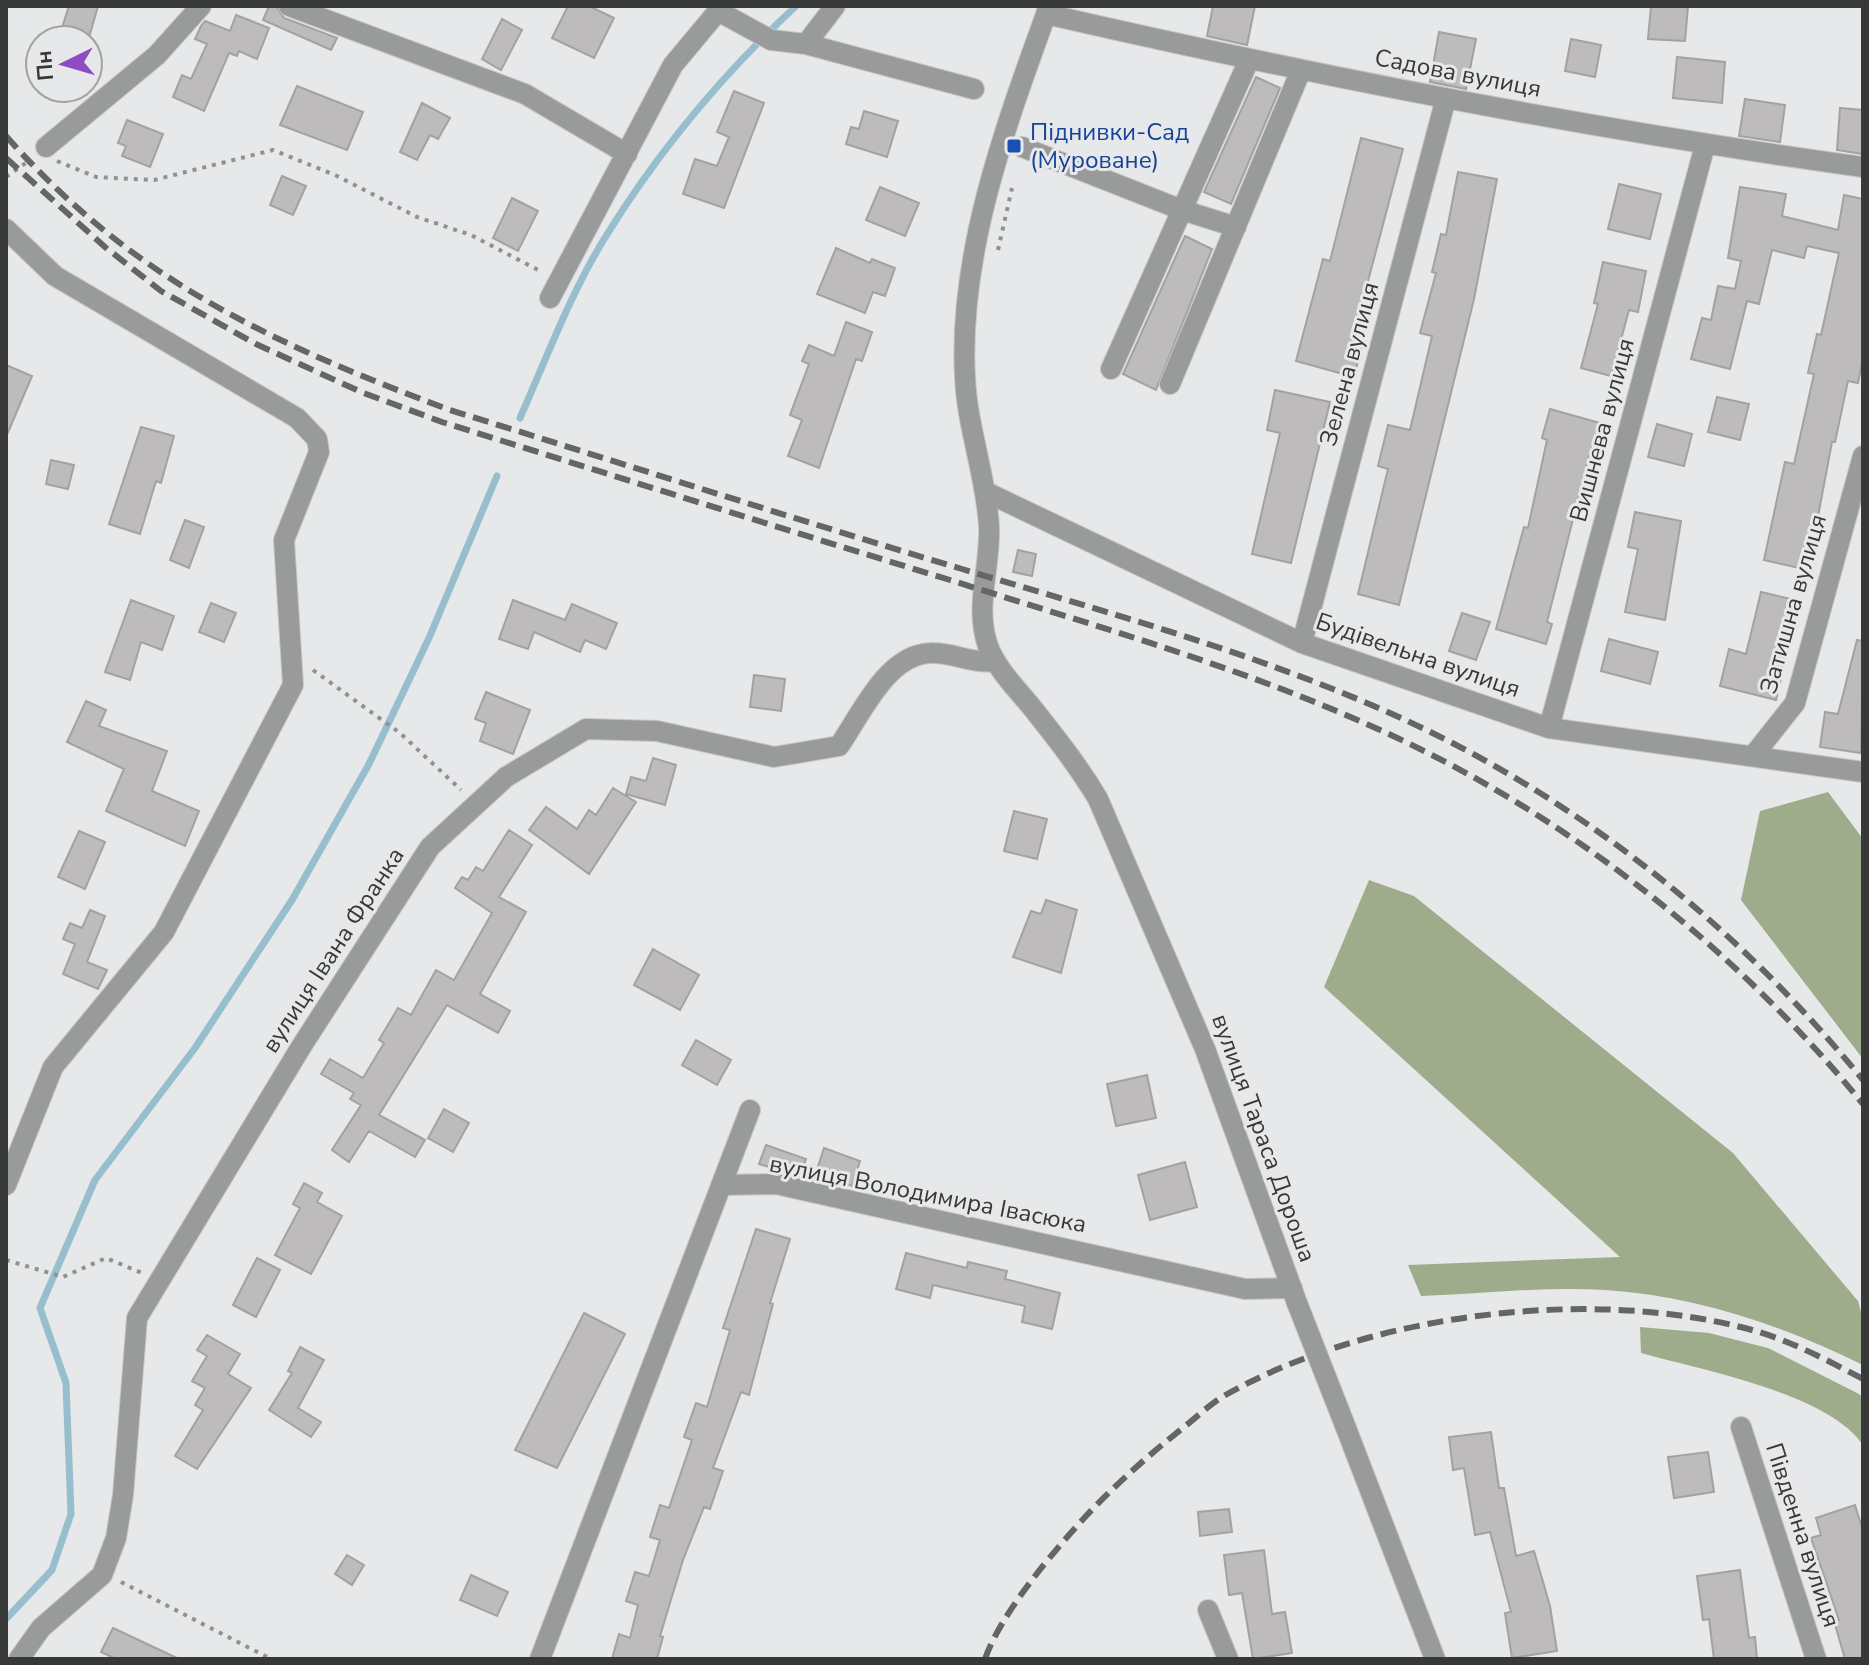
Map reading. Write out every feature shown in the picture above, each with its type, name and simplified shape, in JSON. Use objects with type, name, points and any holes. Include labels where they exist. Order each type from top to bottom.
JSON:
[{"type":"street","points":[[44,149],[157,55],[201,6]]},
{"type":"street","points":[[289,6],[525,94],[627,154]]},
{"type":"street","points":[[806,44],[835,6]]},
{"type":"street","points":[[994,661],[982,618],[988,558],[986,492],[965,380],[966,312],[994,174],[1047,10]]},
{"type":"street","name":"Садова вулиця","points":[[1047,10],[1249,60],[1446,98],[1705,145],[1863,167]]},
{"type":"street","points":[[554,290],[673,65],[718,11],[764,36],[806,44],[974,89]]},
{"type":"street","points":[[1111,369],[1249,60]]},
{"type":"street","points":[[1170,384],[1301,70]]},
{"type":"street","name":"Зелена вулиця","points":[[1302,643],[1446,98]]},
{"type":"street","name":"Вишнева вулиця","points":[[1549,728],[1705,145]]},
{"type":"street","points":[[1022,147],[1182,210],[1236,227]]},
{"type":"street","points":[[6,229],[55,276],[297,418],[317,439],[319,452],[284,540],[293,685],[164,932],[53,1067],[6,1185]]},
{"type":"street","name":"Затишна вулиця","points":[[1753,756],[1795,703],[1863,456]]},
{"type":"street","name":"Будівельна вулиця","points":[[986,492],[1302,643],[1549,728],[1863,772]]},
{"type":"street","name":"вулиця Івана Франка","points":[[19,1659],[41,1628],[102,1575],[116,1538],[123,1495],[137,1318],[301,1047],[430,847],[506,777],[586,729],[657,731],[774,757],[839,746],[896,665],[911,656],[937,653],[979,663],[994,661]]},
{"type":"street","name":"вулиця Тараса Дороша","points":[[994,661],[1075,760],[1098,799],[1205,1049],[1294,1296],[1435,1659]]},
{"type":"street","points":[[540,1659],[750,1110]]},
{"type":"street","name":"вулиця Володимира Івасюка","points":[[723,1185],[776,1184],[1245,1289],[1294,1296]]},
{"type":"street","name":"Південна вулиця","points":[[1741,1427],[1816,1659]]},
{"type":"street","points":[[1208,1610],[1228,1659]]},
{"type":"path","points":[[995,263],[1022,147]]},
{"type":"path","points":[[6,177],[44,149],[69,169],[96,177],[154,180],[273,150],[337,176],[417,217],[471,235],[554,290]]},
{"type":"path","points":[[291,655],[401,734],[477,804]]},
{"type":"path","points":[[6,1260],[63,1277],[106,1258],[158,1280]]},
{"type":"path","points":[[102,1575],[131,1586],[271,1659]]},
{"type":"green space","points":[[1828,792],[1863,839],[1863,1059],[1741,900],[1760,811]]},
{"type":"green space","points":[[1369,880],[1414,896],[1733,1153],[1858,1301],[1863,1320],[1863,1365],[1770,1325],[1705,1306],[1639,1293],[1560,1289],[1421,1296],[1408,1265],[1620,1257],[1324,987]]},
{"type":"green space","points":[[1640,1327],[1709,1333],[1768,1348],[1859,1394],[1863,1397],[1863,1445],[1846,1427],[1822,1411],[1793,1398],[1728,1376],[1641,1353]]},
{"type":"building","points":[[69,6],[98,6],[93,24],[63,24]]},
{"type":"building","points":[[269,6],[276,6],[284,18],[337,38],[331,50],[263,20]]},
{"type":"building","points":[[568,6],[589,6],[614,18],[594,58],[552,38]]},
{"type":"building","points":[[1213,6],[1255,6],[1247,45],[1207,36]]},
{"type":"building","points":[[1651,6],[1688,6],[1685,41],[1648,39]]},
{"type":"building","points":[[236,15],[269,28],[257,59],[239,51],[237,56],[229,53],[204,111],[173,97],[182,75],[191,79],[207,44],[195,39],[201,26],[205,21],[230,31]]},
{"type":"building","points":[[502,19],[522,30],[501,70],[482,59]]},
{"type":"building","points":[[1439,32],[1476,39],[1466,89],[1430,82]]},
{"type":"building","points":[[1571,39],[1601,45],[1595,77],[1565,71]]},
{"type":"building","points":[[1677,57],[1725,62],[1722,103],[1673,98]]},
{"type":"building","points":[[1256,77],[1280,88],[1231,204],[1204,192]]},
{"type":"building","points":[[297,86],[363,112],[347,150],[280,125]]},
{"type":"building","points":[[734,91],[764,103],[724,208],[683,194],[695,159],[717,166],[729,137],[717,132]]},
{"type":"building","points":[[1745,99],[1785,105],[1780,142],[1739,136]]},
{"type":"building","points":[[422,103],[450,118],[438,139],[430,135],[417,160],[400,152]]},
{"type":"building","points":[[1840,108],[1863,110],[1863,154],[1837,150]]},
{"type":"building","points":[[864,111],[898,121],[887,157],[846,144],[851,127],[859,129]]},
{"type":"building","points":[[127,120],[163,134],[150,167],[122,156],[126,146],[118,143]]},
{"type":"building","points":[[1361,138],[1403,149],[1354,334],[1364,337],[1354,377],[1296,361],[1323,259],[1330,261]]},
{"type":"building","points":[[1458,172],[1497,179],[1474,299],[1399,605],[1358,594],[1388,469],[1378,466],[1388,425],[1410,430],[1432,336],[1420,333],[1436,273],[1432,272],[1441,234],[1446,235]]},
{"type":"building","points":[[282,176],[306,186],[293,215],[270,205]]},
{"type":"building","points":[[1619,184],[1661,194],[1650,239],[1608,229]]},
{"type":"building","points":[[880,187],[919,203],[905,236],[866,220]]},
{"type":"building","points":[[1740,187],[1786,194],[1782,216],[1838,230],[1844,195],[1863,199],[1863,358],[1858,383],[1848,381],[1835,442],[1832,442],[1808,570],[1764,560],[1785,462],[1794,464],[1814,374],[1808,373],[1817,334],[1821,335],[1839,253],[1807,246],[1804,258],[1772,250],[1759,304],[1747,301],[1730,369],[1691,359],[1702,318],[1711,320],[1718,286],[1735,289],[1741,261],[1728,258]]},
{"type":"building","points":[[512,198],[538,211],[518,251],[493,238]]},
{"type":"building","points":[[1185,236],[1212,249],[1156,390],[1123,374]]},
{"type":"building","points":[[836,248],[870,263],[872,259],[895,268],[885,296],[873,292],[865,313],[817,294]]},
{"type":"building","points":[[1603,262],[1646,271],[1638,312],[1629,310],[1611,376],[1581,368],[1598,304],[1594,303]]},
{"type":"building","points":[[846,322],[872,332],[862,361],[856,359],[819,468],[788,456],[802,420],[790,415],[809,364],[802,361],[809,345],[834,356]]},
{"type":"building","points":[[6,365],[32,376],[6,437]]},
{"type":"building","points":[[1275,390],[1330,402],[1291,563],[1252,554],[1280,433],[1267,430]]},
{"type":"building","points":[[1717,397],[1749,404],[1740,440],[1708,432]]},
{"type":"building","points":[[1550,409],[1607,425],[1599,455],[1590,452],[1547,622],[1552,624],[1546,644],[1496,629],[1524,527],[1528,528],[1547,440],[1542,438]]},
{"type":"building","points":[[1657,424],[1692,434],[1684,466],[1648,457]]},
{"type":"building","points":[[141,427],[174,436],[161,483],[156,481],[140,534],[109,524]]},
{"type":"building","points":[[51,460],[74,465],[68,489],[46,484]]},
{"type":"building","points":[[1635,512],[1681,521],[1665,620],[1625,612],[1638,549],[1628,547]]},
{"type":"building","points":[[185,520],[204,527],[189,568],[170,560]]},
{"type":"building","points":[[1018,550],[1036,554],[1032,576],[1013,572]]},
{"type":"building","points":[[1761,592],[1799,601],[1776,700],[1720,686],[1729,649],[1746,654]]},
{"type":"building","points":[[131,600],[174,616],[162,650],[141,642],[130,680],[105,672]]},
{"type":"building","points":[[513,600],[565,620],[572,604],[617,623],[606,649],[585,640],[580,652],[534,632],[528,649],[499,639]]},
{"type":"building","points":[[211,603],[236,613],[224,642],[199,632]]},
{"type":"building","points":[[1462,613],[1490,622],[1476,660],[1449,651]]},
{"type":"building","points":[[1609,639],[1658,652],[1650,684],[1601,671]]},
{"type":"building","points":[[1857,640],[1863,641],[1861,753],[1820,747],[1825,712],[1838,714]]},
{"type":"building","points":[[754,675],[785,679],[781,711],[750,707]]},
{"type":"building","points":[[486,692],[530,710],[513,754],[480,741],[486,723],[475,719]]},
{"type":"building","points":[[86,701],[106,710],[99,726],[167,751],[152,791],[199,811],[185,846],[106,811],[124,769],[67,742]]},
{"type":"building","points":[[653,758],[676,765],[665,805],[626,794],[631,777],[646,781]]},
{"type":"building","points":[[613,788],[636,802],[589,874],[529,830],[546,807],[577,829],[589,810],[596,815]]},
{"type":"building","points":[[1014,811],[1047,819],[1037,859],[1004,851]]},
{"type":"building","points":[[509,830],[532,845],[499,897],[526,912],[480,994],[510,1011],[498,1033],[447,1005],[379,1115],[425,1140],[415,1157],[369,1131],[349,1162],[332,1150],[361,1105],[350,1099],[354,1093],[321,1074],[330,1059],[363,1078],[384,1043],[379,1040],[398,1008],[411,1015],[436,970],[454,980],[492,913],[455,888],[462,877],[468,880],[476,867],[483,871]]},
{"type":"building","points":[[79,831],[105,842],[85,889],[58,877]]},
{"type":"building","points":[[1046,900],[1077,910],[1061,973],[1013,957],[1031,911],[1041,914]]},
{"type":"building","points":[[90,910],[105,916],[87,962],[107,970],[98,989],[63,974],[75,944],[63,939],[70,923],[82,928]]},
{"type":"building","points":[[653,949],[699,975],[680,1010],[634,985]]},
{"type":"building","points":[[696,1040],[731,1060],[717,1085],[682,1065]]},
{"type":"building","points":[[1147,1075],[1156,1118],[1116,1126],[1107,1084]]},
{"type":"building","points":[[444,1109],[469,1123],[453,1152],[428,1138]]},
{"type":"building","points":[[766,1145],[806,1159],[800,1176],[759,1164]]},
{"type":"building","points":[[824,1148],[860,1161],[852,1186],[816,1173]]},
{"type":"building","points":[[1185,1162],[1197,1207],[1150,1220],[1138,1175]]},
{"type":"building","points":[[304,1183],[322,1193],[317,1202],[342,1216],[311,1274],[275,1255],[300,1208],[293,1204]]},
{"type":"building","points":[[756,1229],[790,1239],[770,1303],[773,1304],[749,1395],[741,1392],[713,1468],[723,1471],[710,1509],[704,1507],[683,1560],[660,1636],[663,1637],[657,1659],[612,1659],[619,1634],[630,1638],[638,1605],[626,1601],[635,1572],[649,1576],[660,1540],[650,1537],[660,1505],[669,1508],[692,1440],[684,1437],[696,1403],[707,1407],[730,1330],[723,1328]]},
{"type":"building","points":[[906,1253],[967,1268],[968,1262],[1007,1271],[1005,1279],[1060,1293],[1052,1329],[1022,1322],[1025,1306],[933,1285],[930,1298],[896,1289]]},
{"type":"building","points":[[257,1258],[280,1270],[256,1317],[233,1305]]},
{"type":"building","points":[[584,1313],[625,1334],[557,1468],[515,1450]]},
{"type":"building","points":[[207,1335],[240,1354],[228,1374],[251,1388],[197,1469],[175,1456],[203,1410],[195,1405],[205,1388],[192,1381],[207,1356],[197,1350]]},
{"type":"building","points":[[300,1347],[324,1360],[298,1408],[321,1422],[311,1437],[269,1410],[292,1373],[288,1371]]},
{"type":"building","points":[[1491,1432],[1499,1488],[1504,1488],[1516,1556],[1534,1551],[1550,1606],[1557,1651],[1512,1658],[1505,1613],[1511,1612],[1490,1532],[1475,1535],[1464,1468],[1453,1470],[1449,1437]]},
{"type":"building","points":[[1708,1452],[1714,1492],[1674,1498],[1668,1457]]},
{"type":"building","points":[[1855,1505],[1863,1531],[1863,1659],[1845,1659],[1834,1621],[1839,1620],[1811,1538],[1821,1535],[1816,1518]]},
{"type":"building","points":[[1229,1509],[1232,1532],[1200,1536],[1198,1512]]},
{"type":"building","points":[[1264,1550],[1272,1614],[1285,1612],[1292,1653],[1253,1659],[1242,1593],[1229,1595],[1224,1555]]},
{"type":"building","points":[[347,1555],[364,1565],[352,1585],[335,1574]]},
{"type":"building","points":[[1740,1570],[1749,1638],[1755,1637],[1757,1659],[1714,1659],[1709,1619],[1703,1620],[1697,1576]]},
{"type":"building","points":[[471,1575],[508,1592],[497,1616],[460,1600]]},
{"type":"building","points":[[113,1628],[179,1659],[116,1659],[101,1652]]},
{"type":"waterway","points":[[520,418],[582,279],[626,205],[670,144],[718,86],[796,6]]},
{"type":"waterway","points":[[6,1619],[52,1570],[71,1514],[66,1383],[40,1308],[95,1180],[195,1048],[292,900],[369,764],[429,638],[497,476]]},
{"type":"railway","points":[[6,136],[55,187],[104,231],[156,269],[265,333],[324,360],[450,410],[1239,654],[1348,695],[1468,751],[1532,788],[1653,872],[1763,970],[1863,1080]]},
{"type":"railway","points":[[6,158],[105,247],[161,291],[256,344],[361,392],[442,422],[1228,669],[1337,711],[1458,769],[1523,806],[1648,893],[1762,993],[1863,1104]]},
{"type":"railway","points":[[985,1659],[1003,1622],[1044,1565],[1109,1492],[1146,1459],[1222,1397],[1280,1368],[1344,1345],[1411,1327],[1481,1316],[1552,1310],[1622,1310],[1689,1317],[1766,1334],[1863,1379]]},
{"type":"place","name":"Піднивки-Сад (Муроване)","points":[[1014,146]]}]
